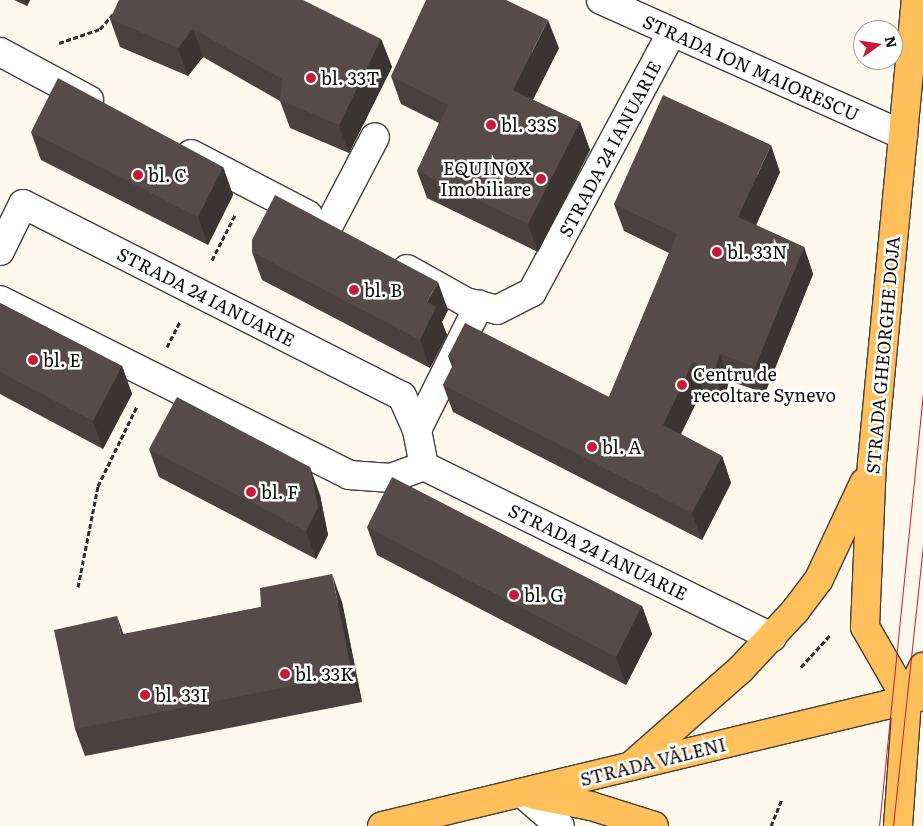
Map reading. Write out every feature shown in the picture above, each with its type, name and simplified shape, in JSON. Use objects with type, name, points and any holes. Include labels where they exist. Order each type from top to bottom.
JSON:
[{"type":"main road","name":"STRADA GHEORGHE DOJA","points":[[915,698],[865,627],[872,463],[916,0]]},
{"type":"main road","points":[[629,768],[772,638],[819,579],[872,463]]},
{"type":"main road","points":[[898,826],[915,698],[923,667]]},
{"type":"main road","name":"STRADA VĂLENI","points":[[382,826],[915,698]]},
{"type":"main road","points":[[522,793],[591,806],[654,826]]},
{"type":"street","name":"STRADA ION MAIORESCU","points":[[600,0],[671,34],[903,135]]},
{"type":"street","name":"STRADA 24 IANUARIE","points":[[380,254],[479,305],[496,310],[532,292],[671,34]]},
{"type":"street","points":[[7,56],[111,111]]},
{"type":"street","points":[[329,225],[375,137]]},
{"type":"street","points":[[163,139],[355,240]]},
{"type":"street","name":"STRADA 24 IANUARIE","points":[[0,251],[24,204],[402,396],[417,430],[424,466],[772,638]]},
{"type":"street","points":[[0,300],[349,475],[390,478],[424,466]]},
{"type":"street","points":[[417,430],[479,305]]},
{"type":"street","points":[[522,793],[560,826]]},
{"type":"path","points":[[7,56],[100,29],[119,7]]},
{"type":"path","points":[[78,587],[98,486],[169,342]]},
{"type":"path","points":[[801,666],[830,635]]},
{"type":"path","points":[[772,826],[782,799]]},
{"type":"building","name":"bl. 33T","points":[[119,0],[303,0],[381,39],[339,125],[280,100],[282,79],[193,29],[178,48],[110,19]]},
{"type":"building","name":"bl. 33S","points":[[426,0],[506,0],[548,20],[513,90],[580,122],[528,224],[417,171],[448,105],[391,76]]},
{"type":"building","points":[[58,78],[223,167],[198,217],[31,132]]},
{"type":"building","points":[[663,95],[771,145],[738,217],[804,247],[755,367],[720,354],[714,372],[693,362],[663,425],[722,456],[692,513],[443,385],[456,360],[448,356],[465,323],[609,397],[677,234],[614,204]]},
{"type":"building","name":"bl. B","points":[[275,195],[438,282],[427,302],[436,307],[420,340],[252,252],[252,240]]},
{"type":"building","points":[[0,303],[122,366],[93,421],[0,372]]},
{"type":"building","points":[[177,397],[310,467],[318,507],[306,531],[149,449]]},
{"type":"building","points":[[392,477],[642,606],[616,657],[367,527]]},
{"type":"building","points":[[332,574],[352,674],[75,729],[54,630],[117,616],[121,635],[261,607],[260,588]]},
{"type":"tram line","points":[[879,826],[923,390]]},
{"type":"tram line","points":[[893,826],[923,546]]},
{"type":"place","name":"bl. 33T","points":[[311,78]]},
{"type":"place","name":"bl. 33S","points":[[491,125]]},
{"type":"place","name":"bl. C","points":[[138,175]]},
{"type":"place","name":"EQUINOX Imobiliare","points":[[541,179]]},
{"type":"place","name":"bl. 33N","points":[[717,252]]},
{"type":"place","name":"bl. B","points":[[354,290]]},
{"type":"place","name":"bl. E","points":[[33,360]]},
{"type":"place","name":"Centru de recoltare Synevo","points":[[682,385]]},
{"type":"place","name":"bl. A","points":[[592,447]]},
{"type":"place","name":"bl. F","points":[[251,492]]},
{"type":"place","name":"bl. G","points":[[514,595]]},
{"type":"place","name":"bl. 33K","points":[[285,674]]},
{"type":"place","name":"bl. 33I","points":[[145,695]]}]
